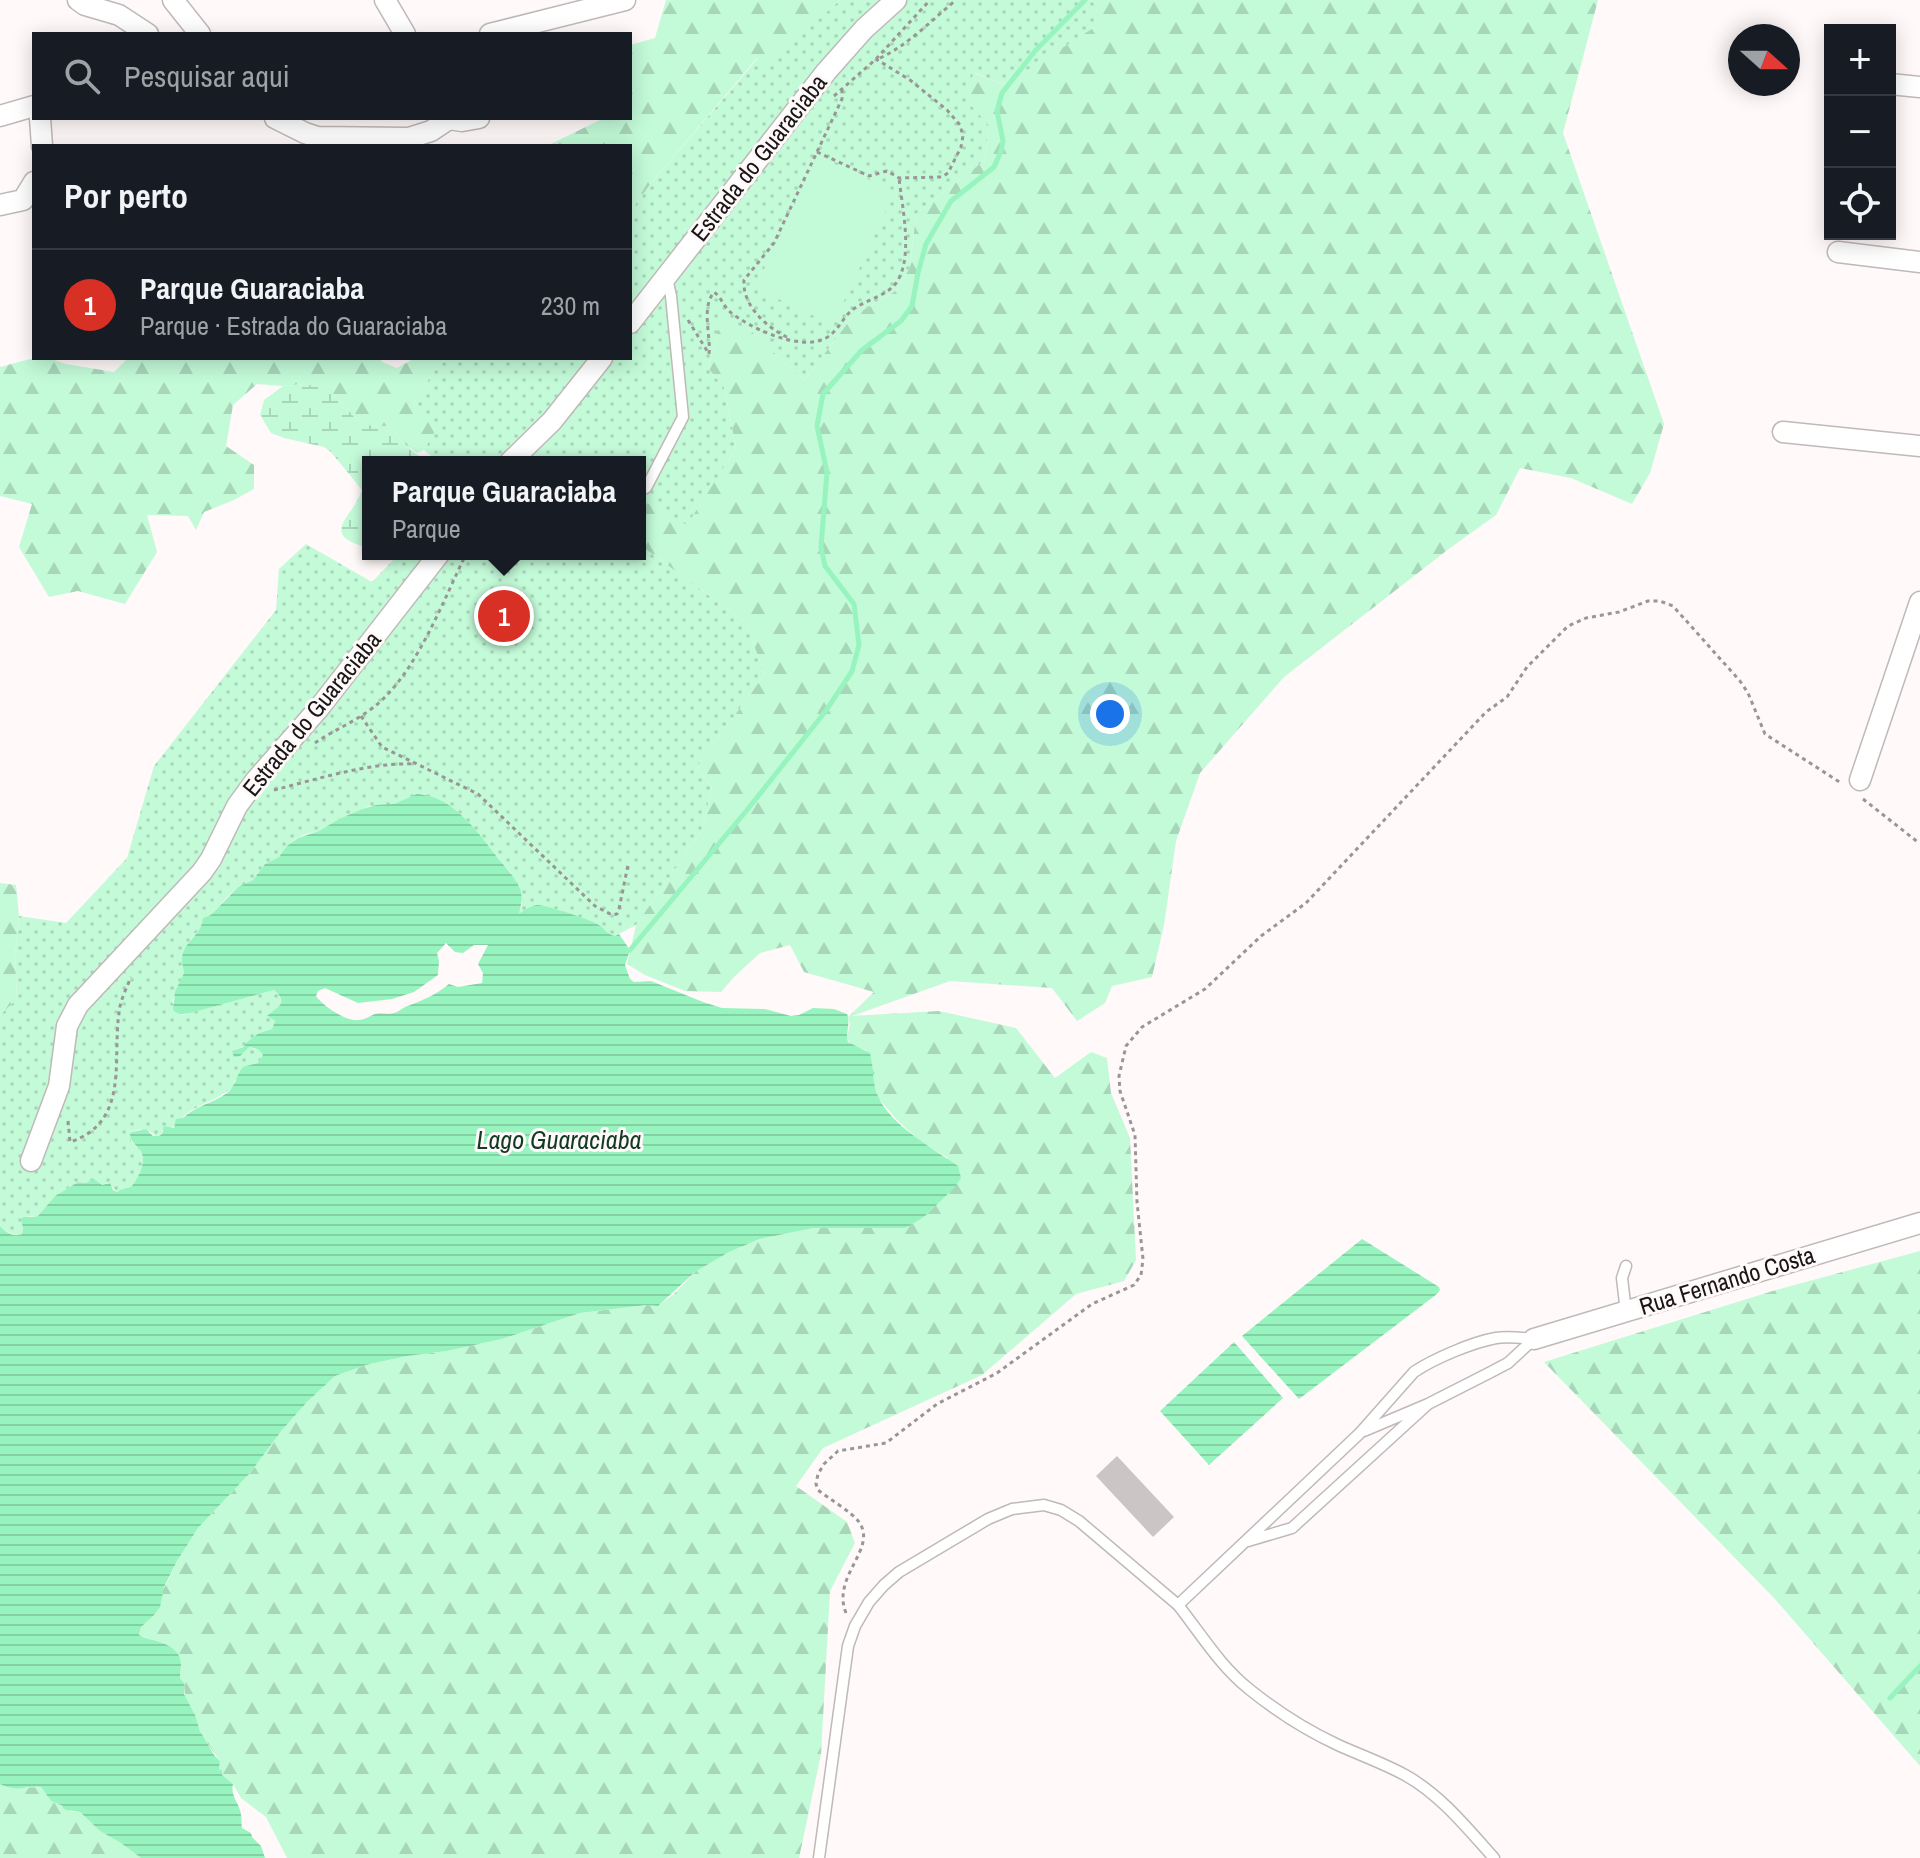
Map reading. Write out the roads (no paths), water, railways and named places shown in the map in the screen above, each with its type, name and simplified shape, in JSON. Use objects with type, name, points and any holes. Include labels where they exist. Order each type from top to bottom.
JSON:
[{"type":"street","points":[[78,0],[119,15],[145,32]]},
{"type":"street","points":[[173,0],[198,32]]},
{"type":"street","points":[[385,0],[404,32]]},
{"type":"street","points":[[495,32],[551,9],[625,0]]},
{"type":"street","name":"Estrada do Guaraciaba","points":[[632,320],[826,72],[864,29],[896,0]]},
{"type":"street","points":[[1896,85],[1920,87]]},
{"type":"street","points":[[0,116],[32,107]]},
{"type":"street","points":[[40,120],[42,144]]},
{"type":"street","points":[[279,120],[317,137],[409,138],[431,131],[448,120]]},
{"type":"street","points":[[0,205],[23,200],[32,185]]},
{"type":"street","points":[[1838,252],[1920,262]]},
{"type":"street","points":[[516,456],[552,421],[600,360]]},
{"type":"street","points":[[1783,432],[1920,446]]},
{"type":"street","name":"Estrada do Guaraciaba","points":[[31,1161],[59,1086],[66,1033],[74,1012],[202,872],[237,806],[256,780],[319,708],[434,560]]},
{"type":"street","points":[[1855,788],[1920,602]]},
{"type":"street","name":"Rua Fernando Costa","points":[[1534,1339],[1920,1223]]},
{"type":"lane","points":[[646,488],[683,417],[667,276]]},
{"type":"lane","points":[[1626,1266],[1622,1278],[1626,1312]]},
{"type":"lane","points":[[1178,1605],[1359,1434],[1407,1378],[1423,1365],[1481,1341],[1508,1337],[1534,1339]]},
{"type":"lane","points":[[1359,1434],[1428,1404],[1508,1363],[1534,1339]]},
{"type":"lane","points":[[1246,1541],[1292,1528],[1428,1404]]},
{"type":"lane","points":[[819,1858],[848,1646],[869,1602],[899,1572],[988,1519],[1012,1509],[1044,1505],[1061,1510],[1079,1521],[1178,1605],[1227,1670],[1249,1689],[1271,1706],[1337,1744],[1378,1761],[1424,1787],[1448,1807],[1494,1858]]},
{"type":"water","name":"Lago Guaraciaba","points":[[417,794],[430,796],[453,808],[473,827],[516,880],[521,895],[519,914],[532,906],[541,905],[595,923],[612,935],[619,934],[630,950],[625,965],[634,982],[651,981],[722,1008],[765,1009],[791,1016],[813,1008],[834,1009],[847,1014],[848,1042],[870,1053],[876,1091],[884,1107],[914,1136],[958,1166],[961,1178],[924,1217],[906,1228],[814,1228],[760,1239],[729,1252],[695,1272],[658,1306],[580,1313],[502,1339],[366,1365],[335,1376],[308,1401],[250,1473],[198,1528],[164,1587],[160,1607],[141,1627],[139,1635],[167,1645],[180,1657],[184,1694],[200,1731],[220,1761],[222,1775],[233,1784],[242,1828],[251,1833],[261,1846],[265,1858],[141,1858],[100,1831],[80,1812],[66,1810],[51,1801],[41,1787],[17,1788],[0,1784],[0,1226],[13,1235],[22,1234],[21,1219],[38,1216],[55,1196],[78,1182],[86,1183],[94,1179],[102,1185],[110,1183],[117,1192],[131,1187],[143,1164],[142,1154],[131,1139],[132,1132],[146,1129],[153,1136],[159,1136],[164,1126],[174,1128],[176,1119],[227,1093],[243,1067],[258,1063],[263,1055],[257,1049],[249,1047],[240,1056],[234,1057],[232,1051],[244,1047],[259,1033],[272,1029],[275,1021],[267,1016],[280,1005],[279,995],[274,990],[194,1012],[178,1013],[173,1010],[175,992],[184,973],[182,960],[185,948],[203,918],[211,915],[238,887],[253,880],[265,864],[279,857],[298,838],[362,809],[394,804]],"holes":[[[446,943],[455,952],[463,953],[474,945],[488,945],[478,964],[483,973],[482,983],[458,987],[449,984],[395,1013],[377,1013],[360,1020],[341,1016],[316,996],[318,991],[325,988],[358,1003],[392,999],[414,992],[438,975],[437,953]]]},
{"type":"water","points":[[1362,1239],[1440,1290],[1299,1399],[1242,1336]]},
{"type":"water","points":[[1234,1342],[1283,1398],[1209,1465],[1160,1411]]},
{"type":"waterway","points":[[630,950],[825,712],[852,671],[859,645],[854,604],[825,566],[821,547],[827,472],[817,426],[823,394],[862,350],[901,321],[912,306],[926,244],[951,201],[994,167],[1001,151],[1003,141],[997,111],[1002,93],[1035,51],[1085,0]]},
{"type":"waterway","points":[[1890,1698],[1920,1666]]},
{"type":"place","name":"Parque Guaraciaba","points":[[504,616]]}]
